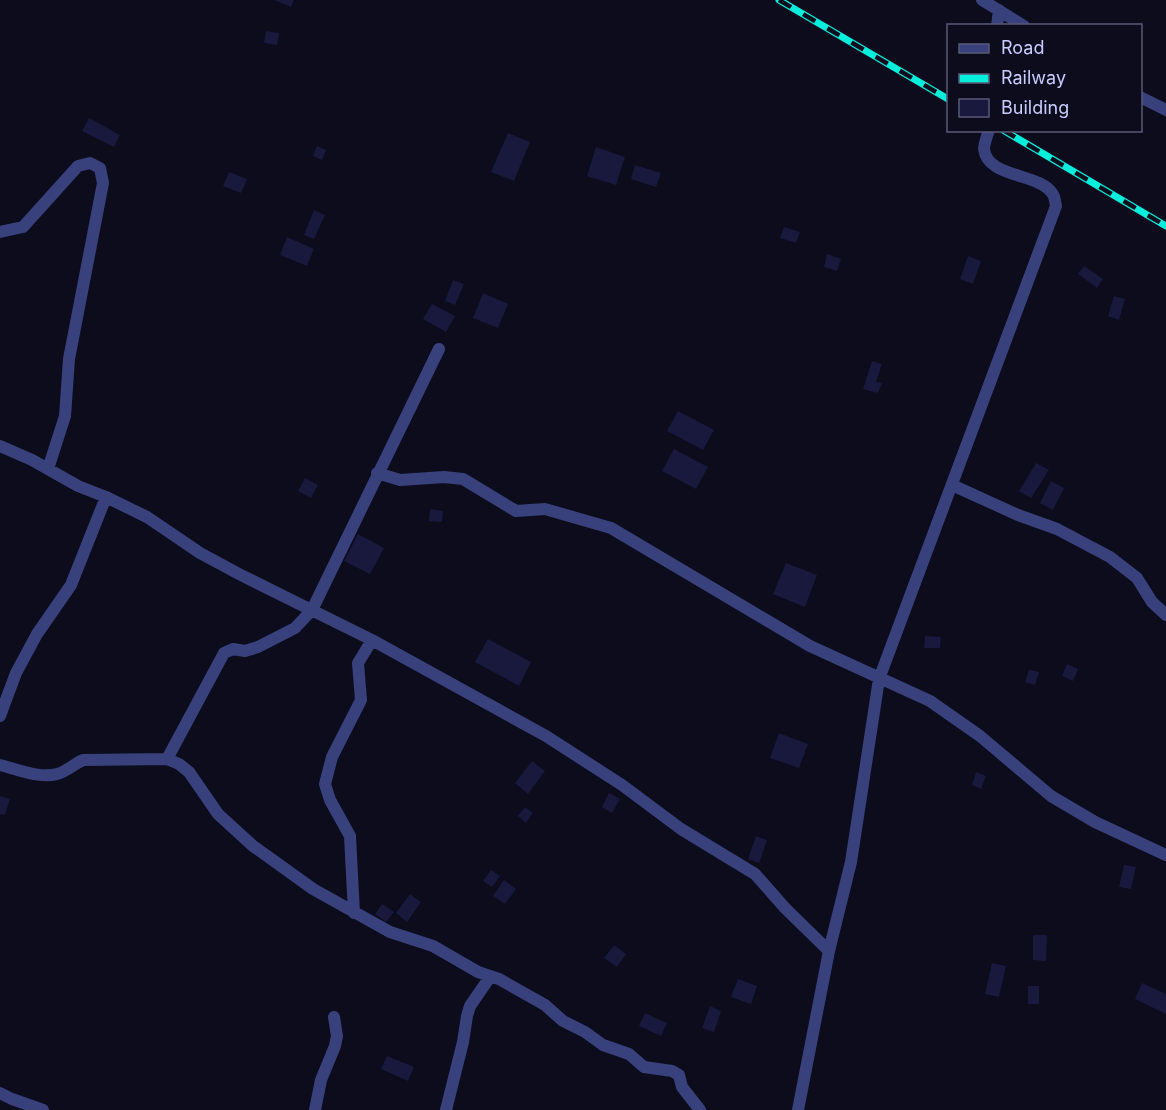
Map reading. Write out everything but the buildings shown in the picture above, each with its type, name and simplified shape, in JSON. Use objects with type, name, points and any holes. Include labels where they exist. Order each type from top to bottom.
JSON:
[{"type":"street","points":[[982,0],[1021,24]]},
{"type":"street","points":[[997,24],[999,10]]},
{"type":"street","points":[[1142,98],[1166,110]]},
{"type":"street","points":[[798,1110],[829,951],[851,862],[879,679],[1056,206],[1053,194],[1046,186],[1001,169],[990,161],[984,149],[988,132]]},
{"type":"street","points":[[0,232],[23,226],[78,166],[90,163],[100,168],[103,183],[69,359],[65,416],[48,469]]},
{"type":"street","points":[[167,759],[224,653],[258,647],[295,628],[312,610],[439,349]]},
{"type":"street","points":[[0,446],[78,486],[147,517],[200,552],[239,574],[372,640],[546,736],[622,785],[681,829],[755,874],[785,908],[829,951]]},
{"type":"street","points":[[377,473],[400,480],[463,478],[516,512],[545,508],[611,528],[810,646],[930,701],[980,736],[1051,796],[1095,822],[1166,855]]},
{"type":"street","points":[[952,485],[1018,515],[1058,530],[1110,556],[1137,578],[1152,602],[1166,615]]},
{"type":"street","points":[[0,716],[3,699],[37,634],[71,585],[106,497]]},
{"type":"street","points":[[354,913],[350,836],[330,800],[325,783],[332,757],[361,700],[358,663],[372,640]]},
{"type":"street","points":[[0,765],[41,775],[58,774],[83,760],[167,759],[179,764],[189,772],[218,814],[253,846],[313,889],[390,932],[433,946],[490,977],[499,979],[545,1005],[563,1021],[585,1032],[603,1045],[629,1054],[644,1067],[672,1071],[679,1076],[682,1087],[699,1110]]},
{"type":"street","points":[[446,1110],[470,1006],[490,977]]},
{"type":"street","points":[[315,1110],[321,1080],[337,1036],[333,1017]]},
{"type":"street","points":[[0,1093],[12,1100],[43,1110]]},
{"type":"railway","points":[[779,0],[947,98]]},
{"type":"railway","points":[[1006,132],[1166,226]]}]
